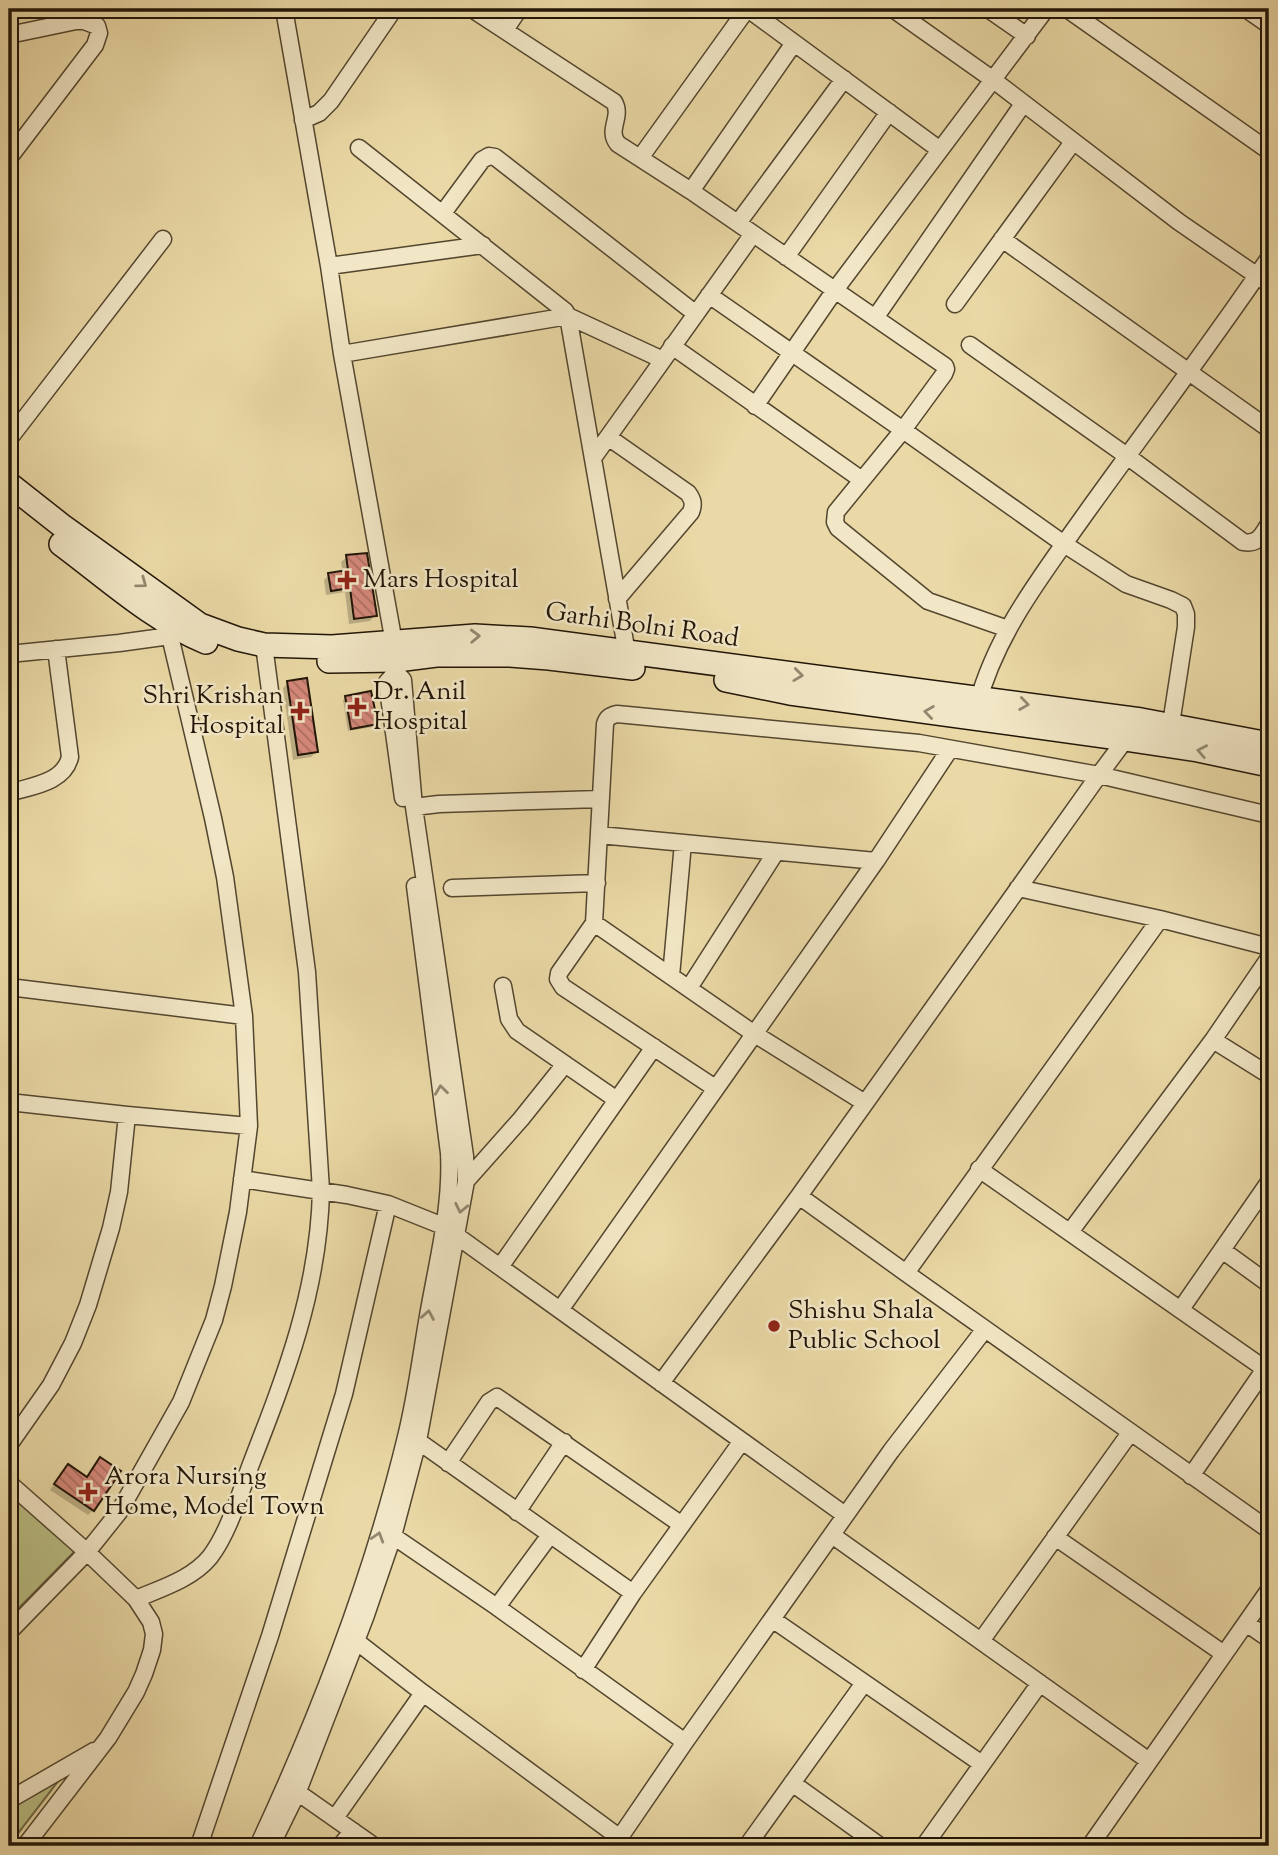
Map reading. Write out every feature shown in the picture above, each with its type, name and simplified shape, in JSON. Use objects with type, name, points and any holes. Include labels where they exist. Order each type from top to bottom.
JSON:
[{"type":"main road","name":"Garhi Bolni Road","points":[[9,484],[184,631]]},
{"type":"main road","name":"Garhi Bolni Road","points":[[9,504],[149,610],[184,631],[238,639],[265,651],[332,647],[396,658],[475,636],[499,636],[628,659],[754,670],[976,708],[1269,765]]},
{"type":"main road","name":"Garhi Bolni Road","points":[[976,708],[1141,720],[1269,744]]},
{"type":"street","points":[[271,1846],[346,1636],[380,1530],[407,1435],[449,1230],[467,1171],[414,807],[404,680],[396,658],[284,9]]},
{"type":"street","points":[[303,120],[319,113],[331,101],[394,9]]},
{"type":"street","points":[[472,9],[614,102],[618,113],[612,131],[618,144],[943,363],[946,369],[903,429],[836,512],[835,522],[838,528],[928,601],[1007,629]]},
{"type":"street","points":[[505,30],[519,9]]},
{"type":"street","points":[[640,158],[747,9],[940,150]]},
{"type":"street","points":[[893,9],[992,79],[1179,222],[1263,280]]},
{"type":"street","points":[[988,9],[1027,36]]},
{"type":"street","points":[[755,406],[835,290],[1046,9]]},
{"type":"street","points":[[1067,9],[1269,151]]},
{"type":"street","points":[[1246,9],[1269,25]]},
{"type":"street","points":[[9,34],[76,21],[97,26],[99,33],[95,45],[9,158]]},
{"type":"street","points":[[691,191],[794,43]]},
{"type":"street","points":[[738,223],[844,79]]},
{"type":"street","points":[[874,318],[1023,104]]},
{"type":"street","points":[[786,257],[889,112]]},
{"type":"street","points":[[955,304],[1073,142]]},
{"type":"street","points":[[359,148],[558,304],[568,316],[628,659]]},
{"type":"street","points":[[443,213],[482,160],[489,156],[495,157],[696,314]]},
{"type":"street","points":[[593,458],[753,234]]},
{"type":"street","points":[[9,439],[163,239]]},
{"type":"street","points":[[1002,239],[1269,429]]},
{"type":"street","points":[[329,266],[482,245]]},
{"type":"street","points":[[976,708],[1000,641],[1033,589],[1126,456],[1263,280],[1269,258]]},
{"type":"street","points":[[709,295],[1064,544],[1126,584],[1183,606],[1186,627],[1171,724]]},
{"type":"street","points":[[342,354],[568,316],[663,360]]},
{"type":"street","points":[[970,345],[1243,542],[1251,544],[1258,540],[1269,524]]},
{"type":"street","points":[[672,346],[862,480]]},
{"type":"street","points":[[608,437],[688,493],[693,506],[691,512],[617,599]]},
{"type":"street","points":[[9,654],[119,643],[184,631],[213,818],[225,877],[244,1016],[249,1126],[238,1212],[223,1286],[214,1320],[181,1402],[119,1512],[87,1552],[9,1632]]},
{"type":"street","points":[[9,793],[55,778],[68,767],[70,757],[56,649]]},
{"type":"street","points":[[136,1599],[197,1570],[218,1544],[285,1377],[306,1309],[319,1229],[321,1190],[307,972],[265,651]]},
{"type":"street","points":[[258,1846],[292,1788],[356,1640],[393,1536],[418,1441],[449,1230],[449,1153],[387,682],[396,658]]},
{"type":"street","points":[[715,1088],[559,983],[559,973],[594,923],[607,718],[617,714],[919,743],[1099,775],[1269,815]]},
{"type":"street","points":[[661,1383],[799,1196],[1141,720]]},
{"type":"street","points":[[559,1310],[876,860],[950,749]]},
{"type":"street","points":[[414,807],[600,799]]},
{"type":"street","points":[[599,835],[876,860]]},
{"type":"street","points":[[671,976],[683,843]]},
{"type":"street","points":[[689,988],[776,852]]},
{"type":"street","points":[[452,888],[597,883]]},
{"type":"street","points":[[1018,888],[1160,919],[1269,947]]},
{"type":"street","points":[[906,1273],[1160,919]]},
{"type":"street","points":[[594,923],[753,1033],[865,1103]]},
{"type":"street","points":[[1070,1232],[1213,1040],[1269,958]]},
{"type":"street","points":[[503,986],[509,1019],[517,1031],[617,1100]]},
{"type":"street","points":[[9,987],[244,1016]]},
{"type":"street","points":[[1213,1040],[1269,1076]]},
{"type":"street","points":[[500,1267],[654,1047]]},
{"type":"street","points":[[466,1181],[565,1064]]},
{"type":"street","points":[[9,1101],[249,1126]]},
{"type":"street","points":[[9,1445],[51,1385],[73,1343],[88,1305],[119,1192],[127,1115]]},
{"type":"street","points":[[979,1169],[1267,1366],[1191,1476]]},
{"type":"street","points":[[242,1179],[321,1190],[388,1204],[449,1230],[845,1515]]},
{"type":"street","points":[[1181,1309],[1269,1182]]},
{"type":"street","points":[[799,1196],[1269,1530]]},
{"type":"street","points":[[199,1846],[270,1636],[344,1394],[388,1204]]},
{"type":"street","points":[[1222,1250],[1269,1283]]},
{"type":"street","points":[[356,1640],[617,1842],[845,1515],[985,1329]]},
{"type":"street","points":[[448,1463],[489,1402],[498,1397],[682,1525]]},
{"type":"street","points":[[981,1641],[1130,1433]]},
{"type":"street","points":[[418,1441],[633,1593]]},
{"type":"street","points":[[583,1670],[633,1593],[742,1441]]},
{"type":"street","points":[[517,1512],[564,1442]]},
{"type":"street","points":[[9,1483],[136,1599],[151,1622],[155,1634],[152,1650],[136,1692],[101,1747],[25,1846]]},
{"type":"street","points":[[497,1607],[550,1535]]},
{"type":"street","points":[[832,1535],[1149,1762]]},
{"type":"street","points":[[393,1536],[685,1742]]},
{"type":"street","points":[[1055,1536],[1224,1654]]},
{"type":"street","points":[[1090,1846],[1269,1590]]},
{"type":"street","points":[[772,1619],[982,1765]]},
{"type":"street","points":[[1246,1623],[1269,1639]]},
{"type":"street","points":[[747,1846],[864,1683]]},
{"type":"street","points":[[923,1846],[1040,1683]]},
{"type":"street","points":[[335,1818],[423,1693]]},
{"type":"street","points":[[9,1800],[101,1747]]},
{"type":"street","points":[[792,1783],[880,1846]]},
{"type":"street","points":[[292,1788],[374,1846]]},
{"type":"street","points":[[340,1846],[353,1831]]},
{"type":"green space","points":[[9,1489],[78,1548],[9,1618]]},
{"type":"green space","points":[[83,1749],[9,1845],[9,1791]]},
{"type":"building","points":[[367,553],[377,616],[354,619],[350,588],[331,591],[328,573],[348,570],[346,555]]},
{"type":"building","points":[[307,678],[318,752],[298,755],[287,681]]},
{"type":"building","points":[[371,691],[378,724],[351,729],[345,696]]},
{"type":"building","points":[[100,1457],[121,1471],[94,1511],[54,1484],[68,1464],[87,1477]]},
{"type":"place","name":"Mars Hospital","points":[[347,580]]},
{"type":"place","name":"Dr. Anil Hospital","points":[[357,707]]},
{"type":"place","name":"Shri Krishan Hospital","points":[[300,711]]},
{"type":"place","name":"Shishu Shala Public School","points":[[774,1326]]},
{"type":"place","name":"Arora Nursing Home, Model Town","points":[[88,1492]]}]
